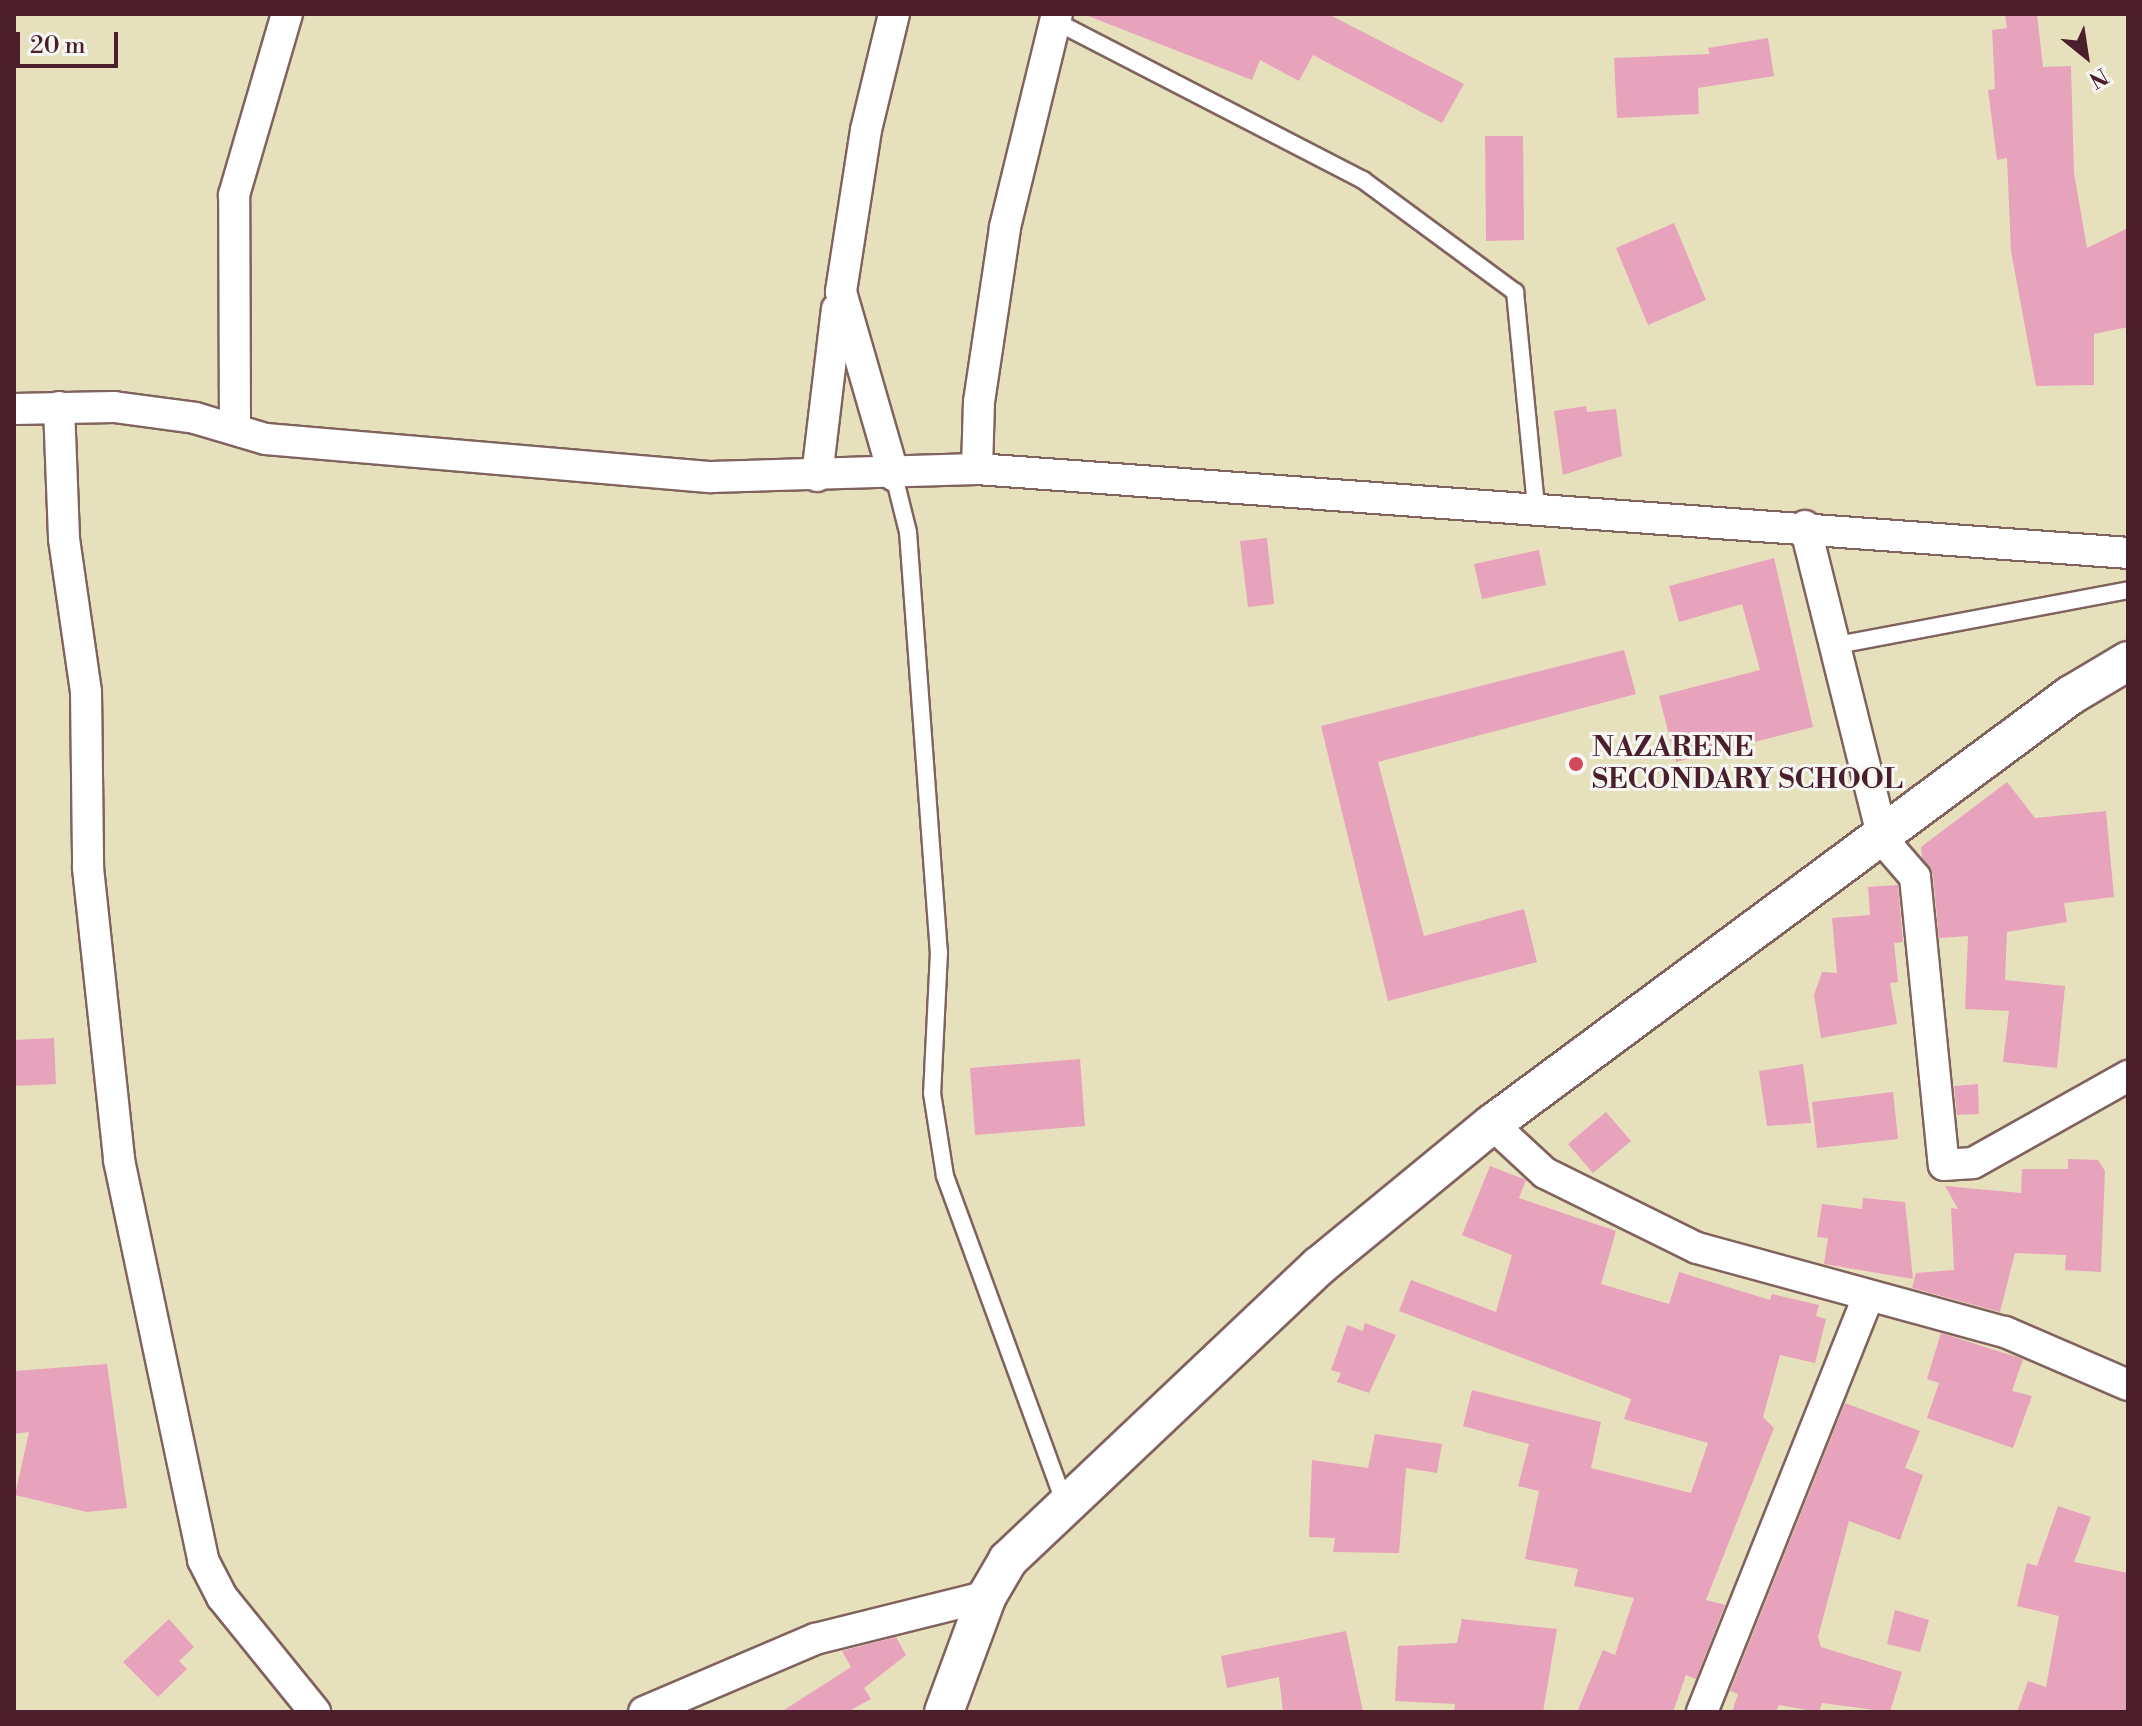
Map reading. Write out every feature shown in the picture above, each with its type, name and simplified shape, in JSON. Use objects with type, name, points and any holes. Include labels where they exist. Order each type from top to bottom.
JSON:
[{"type":"street","points":[[235,428],[234,195],[287,14]]},
{"type":"street","points":[[817,476],[866,130],[894,14]]},
{"type":"street","points":[[977,469],[979,402],[1005,227],[1056,18]]},
{"type":"street","points":[[841,292],[894,476]]},
{"type":"street","points":[[59,407],[61,513],[86,692],[90,898],[119,1160],[203,1560],[222,1597],[315,1712]]},
{"type":"street","points":[[14,409],[59,407],[155,412],[235,428],[266,439],[353,449],[711,477],[894,476],[977,469],[1805,526],[2128,553]]},
{"type":"street","points":[[1805,526],[1838,645],[1883,840],[1915,877],[1944,1165],[1955,1169],[1983,1158],[2128,1076]]},
{"type":"street","points":[[944,1712],[987,1596],[1008,1560],[1319,1266],[1492,1124],[1883,840],[2071,695],[2128,661]]},
{"type":"street","points":[[1492,1124],[1545,1173],[1647,1225],[1867,1299],[2005,1332],[2128,1385]]},
{"type":"street","points":[[1702,1712],[1867,1299]]},
{"type":"street","points":[[644,1712],[815,1639],[987,1596]]},
{"type":"lane","points":[[1056,18],[1363,180],[1515,292],[1536,508]]},
{"type":"lane","points":[[894,476],[908,532],[939,952],[932,1093],[945,1176],[1066,1505]]},
{"type":"lane","points":[[1838,645],[2128,590]]},
{"type":"building","points":[[1083,14],[1328,14],[1464,84],[1442,123],[1313,55],[1299,81],[1260,60],[1252,80]]},
{"type":"building","points":[[2005,14],[2037,14],[2043,67],[2071,66],[2074,173],[2087,248],[2128,228],[2128,327],[2094,334],[2094,385],[2036,386],[2011,251],[2007,158],[1997,160],[1988,90],[1995,89],[1992,30],[2007,28]]},
{"type":"building","points":[[1768,38],[1774,76],[1698,88],[1699,114],[1617,118],[1614,58],[1710,54],[1708,48]]},
{"type":"building","points":[[1485,136],[1523,136],[1524,240],[1486,241]]},
{"type":"building","points":[[1674,223],[1706,300],[1648,325],[1616,248]]},
{"type":"building","points":[[1586,406],[1587,412],[1616,409],[1622,456],[1563,475],[1554,411]]},
{"type":"building","points":[[1267,538],[1274,604],[1248,607],[1240,541]]},
{"type":"building","points":[[1539,550],[1546,585],[1482,599],[1474,564]]},
{"type":"building","points":[[1774,558],[1813,727],[1676,762],[1659,696],[1760,670],[1742,604],[1679,622],[1669,586]]},
{"type":"building","points":[[1624,650],[1636,694],[1378,762],[1424,936],[1524,909],[1537,962],[1388,1001],[1321,726]]},
{"type":"building","points":[[2007,782],[2035,818],[2106,811],[2114,897],[2064,903],[2067,922],[2007,932],[2005,980],[2065,986],[2057,1068],[2003,1062],[2009,1011],[1965,1009],[1968,936],[1939,938],[1933,875],[1922,858],[1921,847]]},
{"type":"building","points":[[1898,885],[1903,942],[1894,943],[1898,982],[1890,983],[1897,1024],[1821,1038],[1814,995],[1822,972],[1837,973],[1832,918],[1870,915],[1868,887]]},
{"type":"building","points":[[54,1038],[56,1084],[14,1086],[14,1040]]},
{"type":"building","points":[[1080,1059],[1085,1126],[975,1135],[970,1068]]},
{"type":"building","points":[[1803,1064],[1811,1123],[1767,1126],[1759,1071]]},
{"type":"building","points":[[1978,1084],[1979,1114],[1957,1115],[1954,1086]]},
{"type":"building","points":[[1893,1092],[1898,1139],[1817,1148],[1812,1102]]},
{"type":"building","points":[[1606,1112],[1631,1141],[1593,1173],[1568,1144]]},
{"type":"building","points":[[2068,1159],[2098,1160],[2105,1171],[2101,1272],[2065,1270],[2066,1255],[2015,1253],[2000,1312],[1912,1288],[1916,1273],[1954,1270],[1951,1208],[1958,1209],[1945,1186],[2021,1193],[2022,1169],[2068,1169]]},
{"type":"building","points":[[1490,1166],[1526,1180],[1519,1198],[1616,1231],[1601,1284],[1669,1304],[1679,1272],[1770,1300],[1772,1294],[1819,1305],[1816,1316],[1826,1319],[1815,1363],[1780,1355],[1763,1417],[1774,1428],[1706,1600],[1725,1605],[1696,1679],[1686,1675],[1673,1712],[1577,1712],[1603,1650],[1615,1655],[1634,1598],[1574,1586],[1578,1569],[1525,1559],[1539,1491],[1518,1486],[1529,1444],[1463,1426],[1472,1390],[1601,1422],[1591,1468],[1691,1493],[1708,1443],[1624,1419],[1631,1399],[1399,1311],[1411,1280],[1496,1312],[1512,1255],[1462,1235]]},
{"type":"building","points":[[1863,1198],[1905,1202],[1913,1279],[1824,1264],[1828,1238],[1817,1237],[1822,1204],[1862,1209]]},
{"type":"building","points":[[1365,1323],[1396,1335],[1369,1393],[1337,1382],[1341,1373],[1331,1370],[1347,1325],[1363,1331]]},
{"type":"building","points":[[1941,1333],[2023,1359],[2012,1391],[2032,1396],[2013,1448],[1927,1418],[1939,1383],[1927,1379]]},
{"type":"building","points":[[107,1364],[127,1508],[87,1512],[15,1495],[29,1432],[14,1434],[14,1371]]},
{"type":"building","points":[[1845,1403],[1920,1431],[1905,1468],[1923,1475],[1900,1540],[1849,1521],[1818,1637],[1821,1647],[1902,1672],[1890,1712],[1822,1703],[1819,1712],[1779,1705],[1776,1712],[1732,1712],[1738,1694],[1730,1691]]},
{"type":"building","points":[[1375,1434],[1442,1444],[1437,1473],[1406,1468],[1399,1553],[1333,1552],[1335,1538],[1309,1537],[1312,1460],[1368,1468]]},
{"type":"building","points":[[2058,1506],[2091,1517],[2074,1562],[2128,1573],[2128,1712],[2017,1712],[2028,1681],[2046,1687],[2059,1616],[2017,1606],[2027,1563],[2037,1566]]},
{"type":"building","points":[[1895,1610],[1929,1620],[1920,1652],[1887,1644]]},
{"type":"building","points":[[169,1619],[194,1647],[179,1661],[187,1669],[158,1697],[123,1662]]},
{"type":"building","points":[[1462,1619],[1557,1629],[1543,1712],[1454,1712],[1455,1704],[1395,1701],[1398,1646],[1457,1643]]},
{"type":"building","points":[[1346,1631],[1363,1712],[1283,1712],[1279,1677],[1227,1688],[1221,1656]]},
{"type":"building","points":[[896,1637],[906,1655],[864,1688],[871,1699],[847,1712],[781,1712],[851,1667],[842,1651]]},
{"type":"place","name":"NAZARENE SECONDARY SCHOOL","points":[[1576,764]]}]
